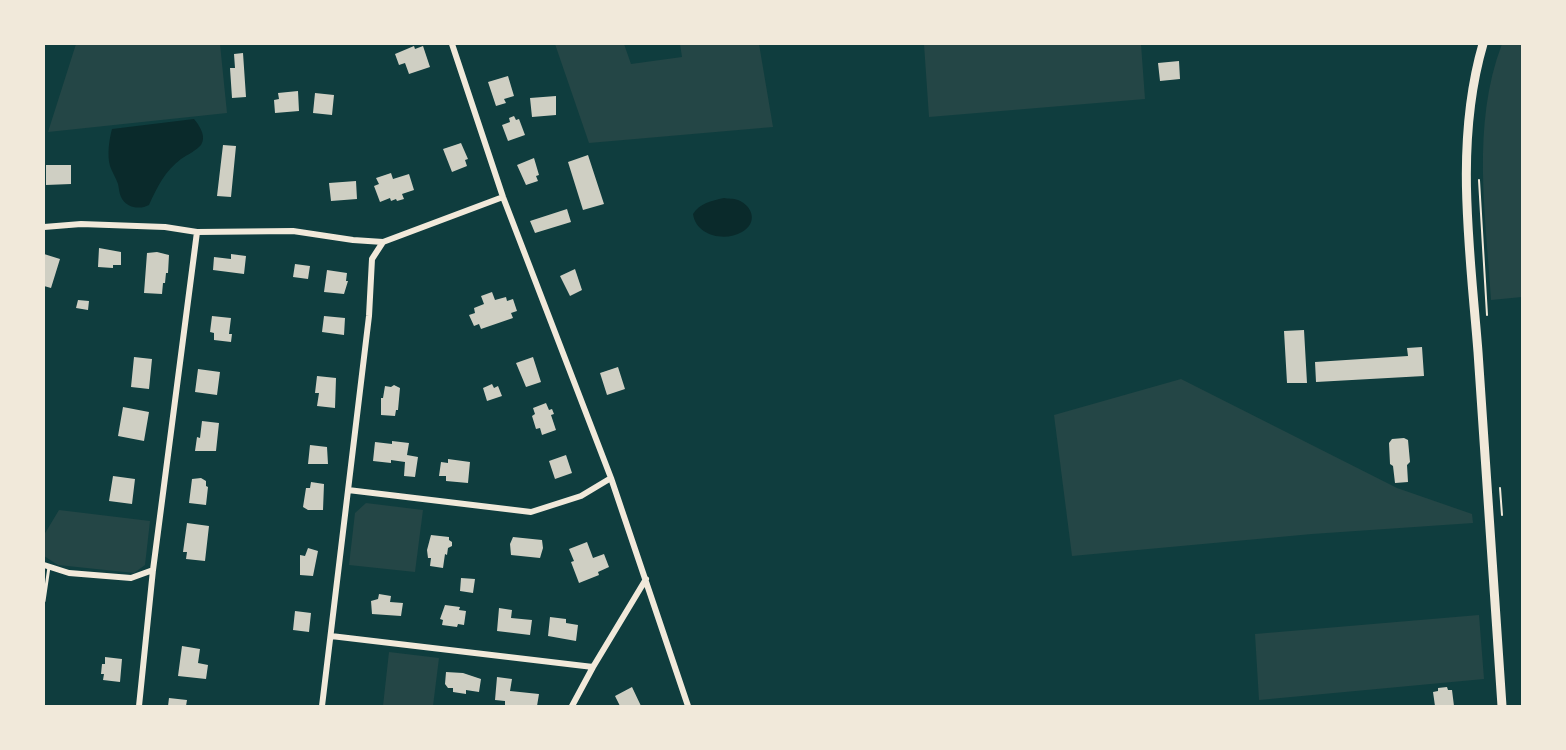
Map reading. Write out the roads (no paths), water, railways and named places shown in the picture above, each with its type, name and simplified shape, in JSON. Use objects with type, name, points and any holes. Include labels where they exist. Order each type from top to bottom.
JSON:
[{"type":"main road","points":[[1483,44],[1471,104],[1467,180],[1472,287],[1503,706]]},
{"type":"street","points":[[452,44],[503,197],[611,478],[688,706]]},
{"type":"street","points":[[44,227],[81,224],[165,227],[197,232],[293,231],[383,242],[503,197]]},
{"type":"street","points":[[139,706],[153,570],[197,232]]},
{"type":"street","points":[[322,706],[369,316],[372,259],[383,242]]},
{"type":"street","points":[[348,490],[531,512],[581,496],[611,478]]},
{"type":"street","points":[[46,566],[69,573],[131,578],[153,570]]},
{"type":"street","points":[[572,706],[646,579]]},
{"type":"street","points":[[331,636],[593,667]]},
{"type":"lane","points":[[44,601],[46,566]]}]
